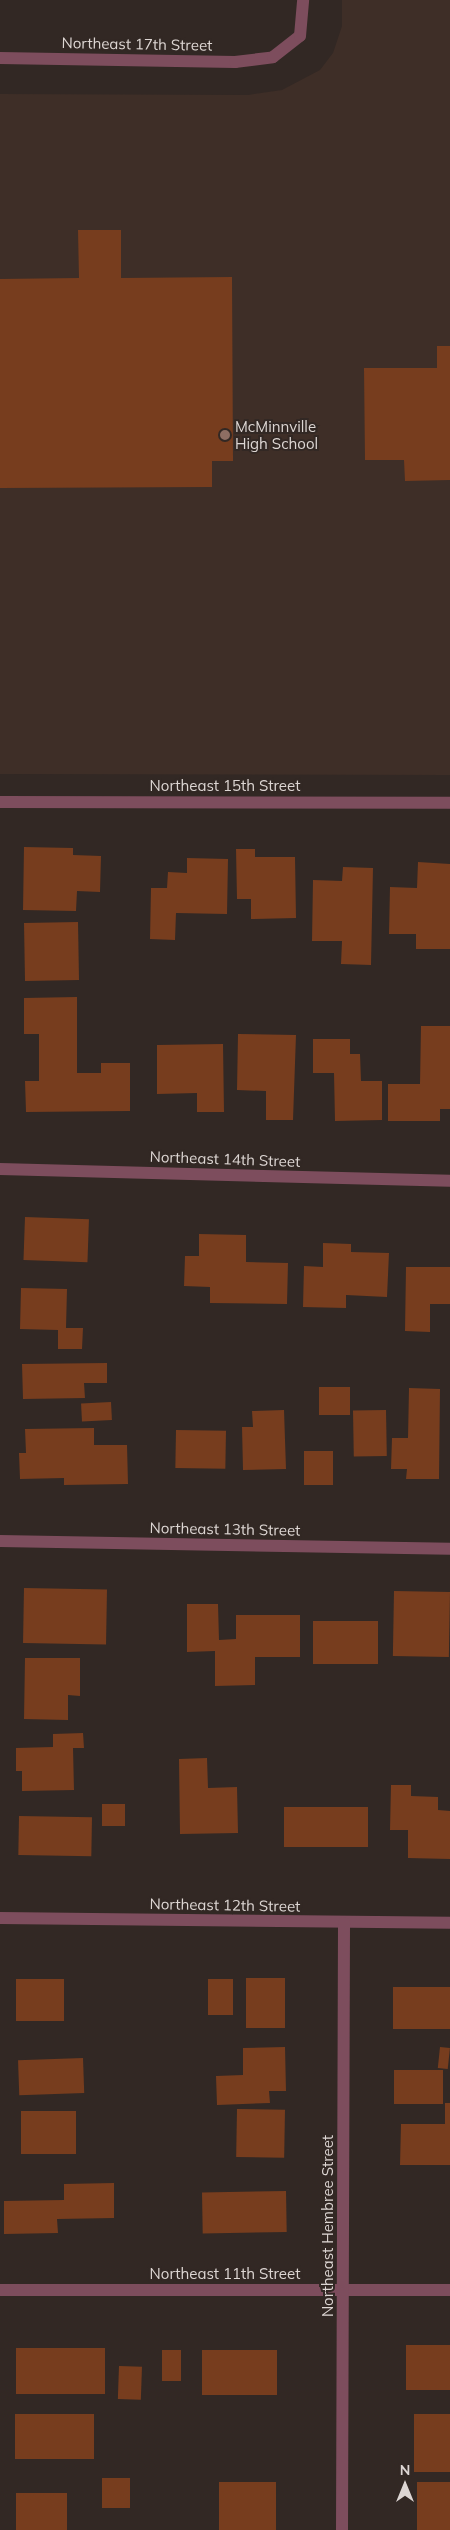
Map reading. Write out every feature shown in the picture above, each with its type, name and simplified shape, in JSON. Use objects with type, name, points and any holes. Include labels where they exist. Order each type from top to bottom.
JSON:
[{"type":"street","name":"Northeast 17th Street","points":[[0,58],[235,62],[273,57],[300,36],[303,0]]},
{"type":"street","name":"Northeast 15th Street","points":[[0,802],[450,803]]},
{"type":"street","name":"Northeast 14th Street","points":[[0,1169],[450,1181]]},
{"type":"street","name":"Northeast 13th Street","points":[[0,1541],[450,1549]]},
{"type":"street","name":"Northeast 12th Street","points":[[0,1918],[450,1923]]},
{"type":"street","name":"Northeast Hembree Street","points":[[342,2530],[344,1923]]},
{"type":"street","name":"Northeast 11th Street","points":[[0,2290],[450,2290]]},
{"type":"shaded area","name":"McMinnville High School","points":[[342,0],[450,0],[450,775],[0,774],[0,94],[248,95],[282,90],[320,70],[333,53],[342,26]]},
{"type":"building","points":[[78,230],[121,230],[121,278],[232,277],[233,461],[212,461],[212,487],[0,488],[0,279],[79,278]]},
{"type":"building","points":[[437,346],[450,346],[450,480],[405,481],[404,460],[365,460],[364,368],[437,368]]},
{"type":"building","points":[[24,847],[73,848],[73,855],[101,856],[100,892],[77,891],[76,911],[23,910]]},
{"type":"building","points":[[236,849],[255,849],[255,857],[295,857],[296,918],[251,919],[251,899],[237,899]]},
{"type":"building","points":[[187,858],[228,859],[227,914],[176,913],[175,940],[150,939],[151,888],[167,888],[168,872],[187,873]]},
{"type":"building","points":[[418,862],[450,864],[450,949],[416,949],[416,934],[389,934],[390,887],[417,888]]},
{"type":"building","points":[[343,867],[373,868],[371,965],[341,964],[342,941],[312,941],[313,880],[342,881]]},
{"type":"building","points":[[78,922],[79,980],[25,981],[24,923]]},
{"type":"building","points":[[77,997],[77,1073],[101,1073],[101,1063],[130,1063],[130,1111],[26,1112],[25,1081],[39,1081],[39,1034],[24,1034],[24,998]]},
{"type":"building","points":[[421,1026],[450,1026],[450,1109],[440,1109],[440,1121],[388,1121],[388,1084],[420,1084]]},
{"type":"building","points":[[238,1034],[296,1035],[293,1120],[266,1120],[266,1091],[237,1090]]},
{"type":"building","points":[[313,1039],[350,1039],[350,1054],[360,1054],[361,1081],[382,1081],[382,1120],[335,1121],[334,1073],[313,1073]]},
{"type":"building","points":[[223,1044],[224,1112],[197,1112],[197,1093],[157,1094],[157,1045]]},
{"type":"building","points":[[25,1217],[89,1219],[87,1262],[23,1260]]},
{"type":"building","points":[[199,1234],[246,1235],[246,1262],[288,1263],[287,1304],[210,1303],[210,1287],[184,1286],[185,1256],[199,1256]]},
{"type":"building","points":[[323,1243],[351,1244],[351,1252],[389,1253],[387,1297],[346,1295],[346,1308],[303,1307],[304,1266],[323,1267]]},
{"type":"building","points":[[406,1267],[450,1267],[450,1304],[430,1304],[430,1332],[405,1331]]},
{"type":"building","points":[[21,1288],[67,1289],[66,1328],[83,1328],[82,1349],[58,1349],[58,1330],[20,1329]]},
{"type":"building","points":[[107,1363],[107,1383],[84,1383],[85,1398],[23,1399],[22,1364]]},
{"type":"building","points":[[319,1387],[350,1387],[350,1415],[319,1415]]},
{"type":"building","points":[[409,1388],[440,1389],[439,1479],[406,1479],[407,1469],[391,1469],[392,1438],[408,1438]]},
{"type":"building","points":[[111,1402],[112,1420],[82,1422],[81,1404]]},
{"type":"building","points":[[284,1410],[286,1469],[243,1470],[242,1427],[253,1427],[252,1411]]},
{"type":"building","points":[[386,1410],[387,1456],[354,1457],[353,1411]]},
{"type":"building","points":[[94,1428],[94,1445],[127,1445],[128,1484],[64,1485],[64,1478],[20,1479],[19,1453],[26,1453],[25,1429]]},
{"type":"building","points":[[176,1430],[226,1431],[225,1469],[175,1468]]},
{"type":"building","points":[[304,1451],[333,1451],[333,1485],[304,1485]]},
{"type":"building","points":[[24,1588],[107,1589],[106,1644],[23,1643]]},
{"type":"building","points":[[394,1591],[450,1592],[449,1657],[393,1656]]},
{"type":"building","points":[[187,1604],[218,1604],[219,1640],[236,1639],[236,1615],[300,1615],[300,1657],[255,1657],[255,1685],[215,1686],[215,1651],[187,1652]]},
{"type":"building","points":[[313,1621],[378,1621],[378,1664],[313,1664]]},
{"type":"building","points":[[25,1658],[80,1658],[80,1696],[68,1695],[68,1720],[24,1719]]},
{"type":"building","points":[[83,1733],[84,1748],[73,1748],[74,1790],[22,1791],[22,1771],[16,1771],[16,1748],[53,1747],[53,1734]]},
{"type":"building","points":[[207,1758],[208,1788],[237,1787],[238,1833],[180,1834],[179,1759]]},
{"type":"building","points":[[391,1785],[411,1785],[411,1796],[438,1797],[438,1810],[450,1811],[450,1859],[408,1858],[408,1830],[390,1830]]},
{"type":"building","points":[[102,1804],[125,1804],[125,1826],[102,1826]]},
{"type":"building","points":[[284,1807],[368,1807],[368,1847],[284,1847]]},
{"type":"building","points":[[19,1816],[92,1817],[91,1856],[18,1855]]},
{"type":"building","points":[[246,1978],[285,1978],[285,2028],[246,2028]]},
{"type":"building","points":[[16,1979],[64,1979],[64,2021],[16,2021]]},
{"type":"building","points":[[208,1979],[233,1979],[233,2015],[208,2015]]},
{"type":"building","points":[[393,1987],[450,1987],[450,2029],[393,2029]]},
{"type":"building","points":[[285,2047],[286,2091],[269,2091],[270,2103],[217,2105],[216,2076],[243,2075],[243,2048]]},
{"type":"building","points":[[440,2047],[450,2048],[448,2069],[438,2068]]},
{"type":"building","points":[[83,2058],[84,2093],[19,2095],[18,2060]]},
{"type":"building","points":[[394,2070],[443,2070],[443,2104],[394,2104]]},
{"type":"building","points":[[445,2103],[450,2103],[450,2165],[400,2165],[401,2124],[445,2124]]},
{"type":"building","points":[[237,2109],[285,2110],[284,2158],[236,2157]]},
{"type":"building","points":[[21,2111],[76,2111],[76,2154],[21,2154]]},
{"type":"building","points":[[114,2183],[114,2218],[57,2219],[58,2233],[4,2234],[4,2201],[64,2200],[64,2184]]},
{"type":"building","points":[[286,2191],[287,2232],[203,2233],[202,2192]]},
{"type":"building","points":[[406,2345],[450,2345],[450,2390],[406,2390]]},
{"type":"building","points":[[16,2348],[105,2348],[105,2394],[16,2394]]},
{"type":"building","points":[[162,2350],[181,2350],[181,2381],[162,2381]]},
{"type":"building","points":[[202,2350],[277,2350],[277,2395],[202,2395]]},
{"type":"building","points":[[119,2366],[142,2367],[141,2400],[118,2399]]},
{"type":"building","points":[[15,2414],[94,2414],[94,2459],[15,2459]]},
{"type":"building","points":[[414,2414],[450,2414],[450,2472],[414,2472]]},
{"type":"building","points":[[102,2478],[130,2478],[130,2508],[102,2508]]},
{"type":"building","points":[[219,2482],[276,2482],[276,2530],[219,2530]]},
{"type":"building","points":[[417,2482],[450,2482],[450,2530],[417,2530]]},
{"type":"building","points":[[16,2493],[67,2493],[67,2530],[16,2530]]},
{"type":"place","name":"McMinnville High School","points":[[225,435]]}]
